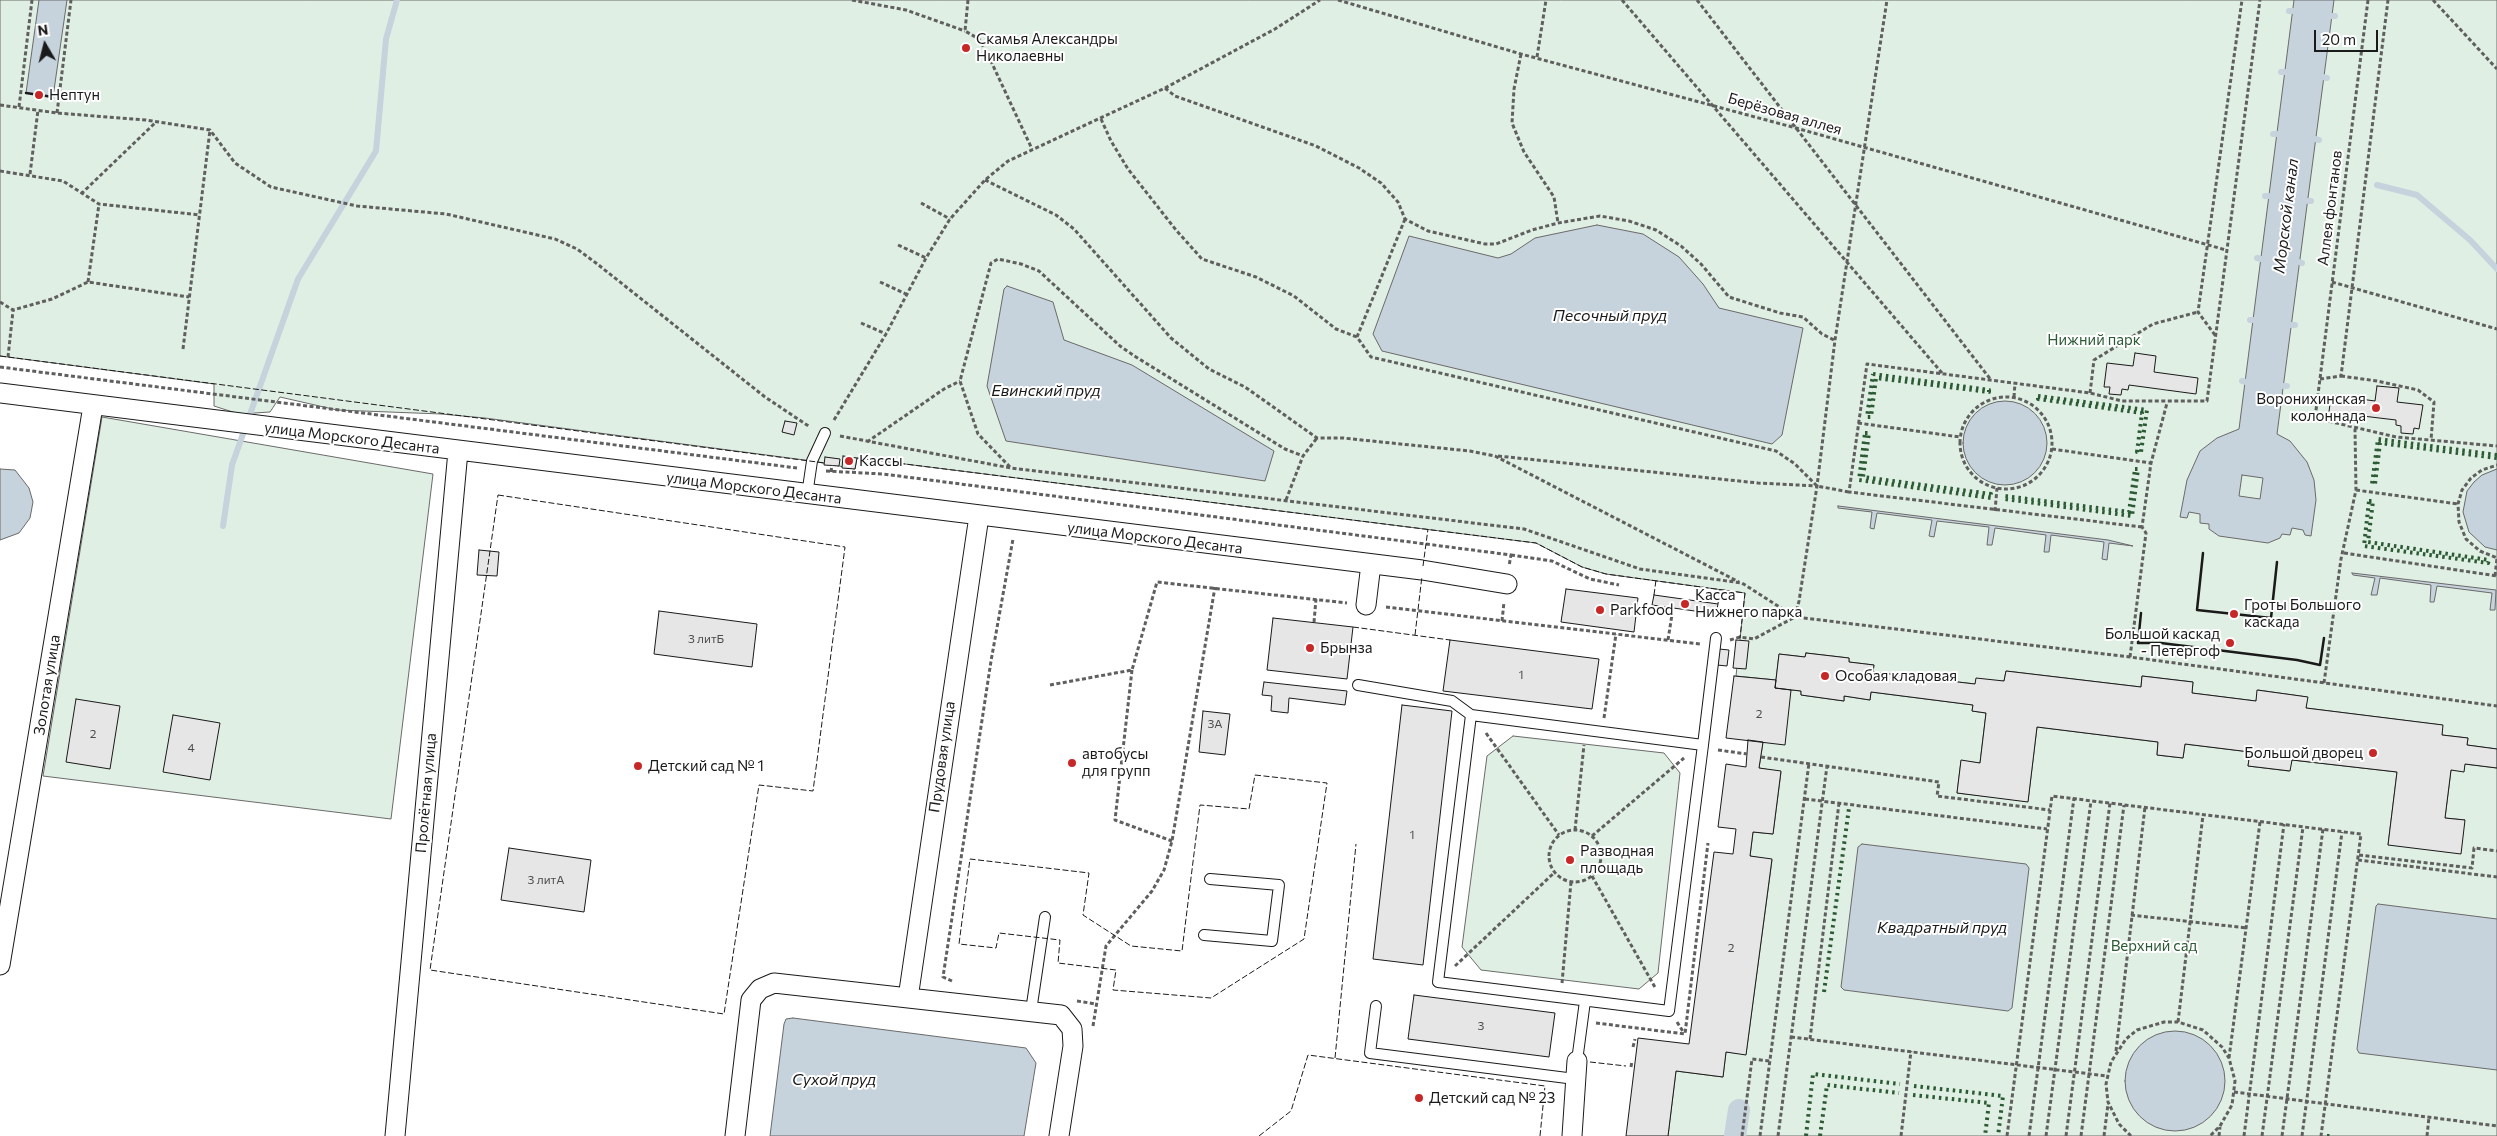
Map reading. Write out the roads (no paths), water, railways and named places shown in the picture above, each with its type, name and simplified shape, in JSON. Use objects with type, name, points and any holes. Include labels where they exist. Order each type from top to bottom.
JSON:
[{"type":"street","name":"улица Морского Десанта","points":[[0,393],[1371,564],[1507,584]]},
{"type":"street","name":"Золотая улица","points":[[0,965],[93,406]]},
{"type":"street","name":"Пролётная улица","points":[[395,1136],[458,451]]},
{"type":"street","name":"Прудовая улица","points":[[908,998],[979,516]]},
{"type":"street","points":[[1366,605],[1371,564]]},
{"type":"street","points":[[735,1136],[751,1000],[760,989],[774,983],[1061,1015],[1072,1029],[1073,1046],[1059,1136]]},
{"type":"street","points":[[1572,1136],[1576,1109],[1576,1070]]},
{"type":"lane","points":[[807,495],[812,461],[825,433]]},
{"type":"lane","points":[[1471,715],[1438,982],[1669,1012],[1716,638]]},
{"type":"lane","points":[[1358,686],[1452,701],[1471,715],[1703,745]]},
{"type":"lane","points":[[1204,935],[1272,941],[1279,885],[1210,879]]},
{"type":"lane","points":[[1031,1011],[1045,917]]},
{"type":"lane","points":[[1376,1006],[1370,1053],[1576,1070],[1584,1001]]},
{"type":"water","points":[[39,0],[67,0],[53,97],[26,93]]},
{"type":"water","name":"Морской канал","points":[[2294,0],[2334,0],[2277,434],[2290,441],[2307,462],[2314,480],[2316,500],[2311,536],[2305,535],[2303,530],[2292,528],[2290,535],[2282,534],[2280,538],[2268,543],[2219,536],[2209,529],[2209,524],[2200,523],[2200,514],[2189,512],[2187,518],[2180,517],[2187,480],[2200,451],[2217,438],[2239,429]],"holes":[[[2242,475],[2263,478],[2260,499],[2239,496]]]},
{"type":"water","name":"Песочный пруд","points":[[1597,225],[1643,234],[1679,257],[1703,284],[1719,308],[1803,328],[1782,435],[1772,444],[1382,351],[1373,334],[1409,236],[1498,258],[1511,254],[1535,238]]},
{"type":"water","name":"Евинский пруд","points":[[1007,286],[1053,302],[1064,340],[1132,365],[1274,451],[1265,481],[1006,441],[987,386],[1004,289]]},
{"type":"water","points":[[2005,401],[2021,404],[2035,413],[2044,427],[2047,443],[2044,459],[2035,473],[2021,482],[2005,485],[1989,482],[1975,473],[1966,459],[1963,443],[1966,427],[1975,413],[1989,404]]},
{"type":"water","points":[[0,469],[15,470],[29,488],[33,502],[30,518],[19,533],[0,540]]},
{"type":"water","points":[[2497,469],[2497,550],[2485,547],[2469,532],[2463,512],[2467,491],[2474,482],[2482,475]]},
{"type":"water","points":[[1838,506],[2108,540],[2133,546],[2109,543],[2107,560],[2102,559],[2104,542],[2051,535],[2049,552],[2044,552],[2046,535],[1995,528],[1992,545],[1987,545],[1989,527],[1937,521],[1934,537],[1929,536],[1932,520],[1877,513],[1874,529],[1870,528],[1872,512],[1838,508]]},
{"type":"water","points":[[2352,573],[2496,590],[2495,610],[2490,610],[2492,593],[2437,586],[2434,602],[2430,602],[2431,585],[2380,578],[2377,595],[2371,595],[2375,578],[2353,575]]},
{"type":"water","name":"Квадратный пруд","points":[[1862,844],[2026,864],[2029,868],[2012,1008],[2008,1011],[1844,990],[1841,987],[1858,847]]},
{"type":"water","points":[[2378,904],[2497,919],[2497,1070],[2359,1053],[2357,1049],[2376,906]]},
{"type":"water","name":"Сухой пруд","points":[[793,1018],[1026,1048],[1036,1063],[1024,1136],[770,1136],[784,1024],[786,1019]]},
{"type":"water","points":[[2175,1031],[2194,1035],[2210,1046],[2221,1062],[2225,1081],[2221,1100],[2210,1116],[2194,1127],[2175,1131],[2156,1127],[2140,1116],[2129,1100],[2125,1081],[2129,1062],[2140,1046],[2156,1035]]},
{"type":"waterway","points":[[223,526],[232,465],[298,279],[376,151],[386,39],[397,0]]},
{"type":"waterway","points":[[2323,77],[2327,78]]},
{"type":"waterway","points":[[2315,139],[2319,140]]},
{"type":"waterway","points":[[2377,185],[2417,195],[2470,240],[2497,269]]},
{"type":"waterway","points":[[2257,258],[2261,259]]},
{"type":"waterway","points":[[2242,381],[2246,382]]},
{"type":"waterway","points":[[1735,1136],[1739,1110]]},
{"type":"place","name":"Скамья Александры Николаевны","points":[[966,48]]},
{"type":"place","name":"Нептун","points":[[39,95]]},
{"type":"place","name":"Воронихинская колоннада","points":[[2376,408]]},
{"type":"place","name":"Кассы","points":[[849,461]]},
{"type":"place","name":"Касса Нижнего парка","points":[[1685,604]]},
{"type":"place","name":"Parkfood","points":[[1600,610]]},
{"type":"place","name":"Гроты Большого каскада","points":[[2234,614]]},
{"type":"place","name":"Большой каскад - Петергоф","points":[[2230,643]]},
{"type":"place","name":"Брынза","points":[[1310,648]]},
{"type":"place","name":"Особая кладовая","points":[[1825,676]]},
{"type":"place","name":"Большой дворец","points":[[2373,753]]},
{"type":"place","name":"автобусы для групп","points":[[1072,763]]},
{"type":"place","name":"Детский сад № 1","points":[[638,766]]},
{"type":"place","name":"Разводная площадь","points":[[1570,860]]},
{"type":"place","name":"Детский сад № 23","points":[[1419,1098]]},
{"type":"park label","name":"Нижний парк","points":[[2094,340]]},
{"type":"park label","name":"Верхний сад","points":[[2154,946]]}]
